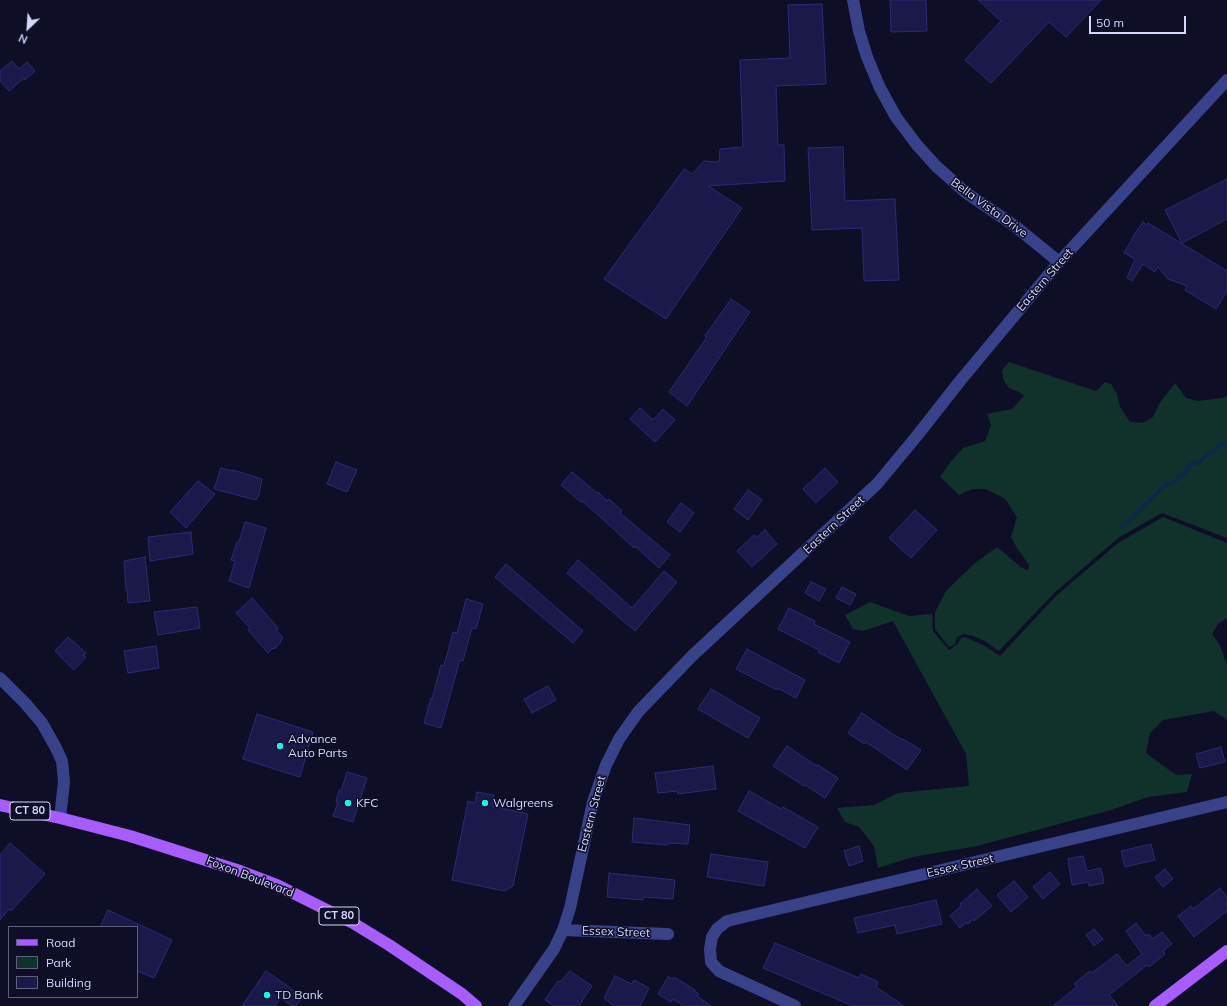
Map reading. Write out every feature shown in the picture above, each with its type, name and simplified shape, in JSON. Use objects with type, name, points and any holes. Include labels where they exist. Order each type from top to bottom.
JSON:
[{"type":"main road","name":"Foxon Boulevard","points":[[0,805],[60,818],[130,836],[240,871],[277,885],[353,923],[389,945],[462,994],[476,1006]]},
{"type":"main road","points":[[1156,1006],[1227,951]]},
{"type":"street","name":"Bella Vista Drive","points":[[853,0],[859,31],[867,57],[878,83],[896,117],[917,145],[936,166],[965,192],[1015,226],[1059,262]]},
{"type":"street","name":"Eastern Street","points":[[514,1006],[554,949],[563,930],[570,908],[593,802],[598,787],[606,765],[619,739],[638,712],[692,656],[877,484],[1059,262],[1227,80]]},
{"type":"street","points":[[0,678],[25,703],[42,723],[62,762],[64,782],[60,818]]},
{"type":"street","name":"Essex Street","points":[[795,1006],[719,971],[711,962],[710,949],[712,937],[717,929],[727,921],[1227,802]]},
{"type":"street","name":"Essex Street","points":[[563,930],[668,934]]},
{"type":"green space","points":[[1009,362],[1096,391],[1105,382],[1111,384],[1117,394],[1120,407],[1130,422],[1143,423],[1153,417],[1159,404],[1175,383],[1186,398],[1198,401],[1227,396],[1227,538],[1162,513],[1118,538],[1053,594],[999,651],[985,641],[964,634],[957,637],[955,644],[949,647],[935,629],[935,612],[946,591],[975,563],[997,547],[1022,568],[1028,570],[1029,565],[1011,537],[1017,517],[1005,499],[986,489],[972,489],[959,495],[940,477],[963,448],[985,441],[991,425],[987,414],[1012,409],[1024,396],[1009,388],[1004,381],[1002,370]]},
{"type":"green space","points":[[1163,517],[1227,543],[1227,618],[1218,624],[1212,634],[1220,645],[1227,665],[1227,720],[1214,711],[1163,720],[1150,733],[1146,753],[1176,775],[1192,774],[1187,792],[1148,797],[1111,810],[977,846],[913,857],[878,868],[874,846],[859,827],[845,822],[837,808],[874,805],[898,793],[969,786],[966,754],[893,621],[863,631],[853,629],[845,615],[870,602],[909,616],[932,614],[933,631],[949,650],[958,644],[960,639],[965,637],[985,646],[1000,656],[1056,596],[1118,543]]},
{"type":"building","points":[[890,0],[926,0],[927,31],[891,32]]},
{"type":"building","points":[[978,0],[1101,0],[1066,37],[1049,22],[991,83],[965,60],[1001,21]]},
{"type":"building","points":[[822,4],[826,84],[776,86],[778,145],[784,145],[785,181],[708,186],[742,208],[666,319],[604,279],[684,169],[692,174],[704,161],[719,162],[720,149],[743,147],[740,60],[790,58],[788,5]]},
{"type":"building","points":[[12,61],[19,69],[27,62],[35,71],[9,91],[0,81],[0,71]]},
{"type":"building","points":[[843,147],[845,201],[895,199],[899,280],[864,281],[862,228],[812,230],[808,148]]},
{"type":"building","points":[[1227,179],[1227,219],[1182,243],[1165,210]]},
{"type":"building","points":[[1143,222],[1147,225],[1148,223],[1227,271],[1227,291],[1216,309],[1185,290],[1187,286],[1168,279],[1158,267],[1155,272],[1143,264],[1132,281],[1127,278],[1135,259],[1124,253],[1133,236]]},
{"type":"building","points":[[731,299],[750,312],[687,406],[669,392]]},
{"type":"building","points":[[640,408],[653,420],[663,409],[675,420],[655,442],[630,419]]},
{"type":"building","points":[[336,462],[357,470],[347,492],[327,484]]},
{"type":"building","points":[[221,468],[262,479],[259,495],[256,500],[214,489]]},
{"type":"building","points":[[825,468],[838,482],[816,503],[803,489]]},
{"type":"building","points":[[572,472],[607,501],[609,499],[622,511],[620,513],[670,555],[659,568],[635,546],[634,548],[582,501],[581,502],[561,485]]},
{"type":"building","points":[[198,481],[215,494],[186,528],[170,512]]},
{"type":"building","points":[[748,490],[762,500],[748,520],[734,509]]},
{"type":"building","points":[[681,503],[694,513],[680,532],[667,522]]},
{"type":"building","points":[[915,510],[937,530],[911,558],[889,538]]},
{"type":"building","points":[[245,522],[266,528],[249,588],[229,581],[235,561],[231,560],[237,542],[239,542]]},
{"type":"building","points":[[765,530],[777,544],[752,567],[737,551],[754,535],[756,538]]},
{"type":"building","points":[[191,532],[193,554],[150,561],[148,537]]},
{"type":"building","points":[[145,557],[150,601],[128,603],[124,561]]},
{"type":"building","points":[[578,560],[632,608],[664,571],[677,582],[635,631],[567,573]]},
{"type":"building","points":[[506,564],[583,631],[573,643],[495,577]]},
{"type":"building","points":[[811,582],[826,589],[819,601],[805,593]]},
{"type":"building","points":[[842,587],[856,594],[850,605],[836,598]]},
{"type":"building","points":[[252,598],[278,628],[276,630],[283,638],[274,649],[273,648],[268,653],[248,630],[250,628],[236,613]]},
{"type":"building","points":[[466,599],[483,604],[476,629],[472,628],[463,661],[460,660],[441,728],[424,723],[441,665],[444,666],[453,632],[457,633]]},
{"type":"building","points":[[197,607],[200,628],[158,635],[154,612]]},
{"type":"building","points":[[789,608],[815,621],[814,624],[850,642],[839,663],[818,652],[819,650],[778,629]]},
{"type":"building","points":[[68,637],[86,653],[83,655],[86,657],[74,670],[55,651]]},
{"type":"building","points":[[156,646],[159,668],[128,673],[124,651]]},
{"type":"building","points":[[747,649],[805,680],[796,698],[736,669]]},
{"type":"building","points":[[548,686],[556,700],[532,713],[524,699]]},
{"type":"building","points":[[711,689],[760,718],[748,738],[698,709]]},
{"type":"building","points":[[862,713],[894,735],[921,750],[907,770],[866,742],[864,744],[848,733]]},
{"type":"building","points":[[257,714],[313,732],[300,777],[243,759]]},
{"type":"building","points":[[787,746],[838,778],[825,798],[773,766]]},
{"type":"building","points":[[1221,747],[1225,762],[1200,768],[1196,754]]},
{"type":"building","points":[[713,766],[716,789],[678,794],[677,791],[658,793],[655,773]]},
{"type":"building","points":[[347,772],[367,778],[353,822],[333,816],[338,802],[336,802],[339,790],[341,791]]},
{"type":"building","points":[[749,791],[781,809],[783,807],[818,827],[805,848],[738,811]]},
{"type":"building","name":"Walgreens","points":[[477,792],[494,795],[492,806],[528,814],[513,886],[504,891],[452,880],[468,801],[475,803]]},
{"type":"building","points":[[634,818],[690,825],[688,844],[668,843],[667,845],[632,842]]},
{"type":"building","points":[[10,843],[45,874],[11,911],[9,909],[0,920],[0,855]]},
{"type":"building","points":[[1151,844],[1155,860],[1125,867],[1121,851]]},
{"type":"building","points":[[859,846],[863,861],[849,866],[844,851]]},
{"type":"building","points":[[711,854],[768,862],[764,886],[707,877]]},
{"type":"building","points":[[1083,856],[1087,871],[1101,868],[1104,883],[1089,886],[1088,882],[1072,885],[1068,859]]},
{"type":"building","points":[[1165,869],[1173,879],[1163,887],[1155,877]]},
{"type":"building","points":[[1050,872],[1060,884],[1043,899],[1033,887]]},
{"type":"building","points":[[609,873],[675,880],[673,899],[643,897],[643,900],[607,897]]},
{"type":"building","points":[[1014,881],[1028,897],[1011,912],[997,895]]},
{"type":"building","points":[[1220,888],[1227,897],[1227,911],[1194,937],[1178,916],[1191,906],[1193,909]]},
{"type":"building","points":[[977,889],[992,906],[974,921],[973,919],[968,924],[967,922],[960,928],[950,916],[961,906],[960,904]]},
{"type":"building","points":[[936,900],[942,924],[897,934],[895,925],[858,933],[854,918]]},
{"type":"building","points":[[108,910],[172,940],[154,978],[138,971],[138,926],[100,926]]},
{"type":"building","points":[[1136,923],[1146,936],[1149,934],[1153,939],[1162,932],[1172,944],[1163,951],[1165,954],[1149,967],[1147,965],[1109,995],[1118,1006],[1053,1006],[1077,987],[1074,984],[1090,971],[1092,973],[1117,954],[1127,966],[1142,954],[1126,931]]},
{"type":"building","points":[[1094,929],[1103,939],[1094,946],[1086,935]]},
{"type":"building","points":[[775,943],[859,978],[861,974],[878,982],[876,987],[904,1006],[853,1006],[763,968]]},
{"type":"building","points":[[266,971],[303,997],[296,1006],[292,1006],[281,998],[275,1006],[242,1006]]},
{"type":"building","points":[[570,971],[592,986],[579,1006],[554,1006],[545,1000],[557,982],[561,981]]},
{"type":"building","points":[[615,976],[632,984],[634,980],[649,988],[640,1006],[614,1006],[604,998]]},
{"type":"building","points":[[668,977],[673,979],[674,977],[695,990],[694,991],[699,994],[697,996],[711,1006],[684,1006],[673,999],[671,1002],[658,994]]},
{"type":"waterway","points":[[1122,527],[1164,486],[1175,481],[1186,471],[1189,465],[1200,462],[1221,444],[1227,443]]},
{"type":"place","name":"Advance Auto Parts","points":[[280,746]]},
{"type":"place","name":"KFC","points":[[348,803]]},
{"type":"place","name":"Walgreens","points":[[485,803]]},
{"type":"place","name":"TD Bank","points":[[267,995]]}]
